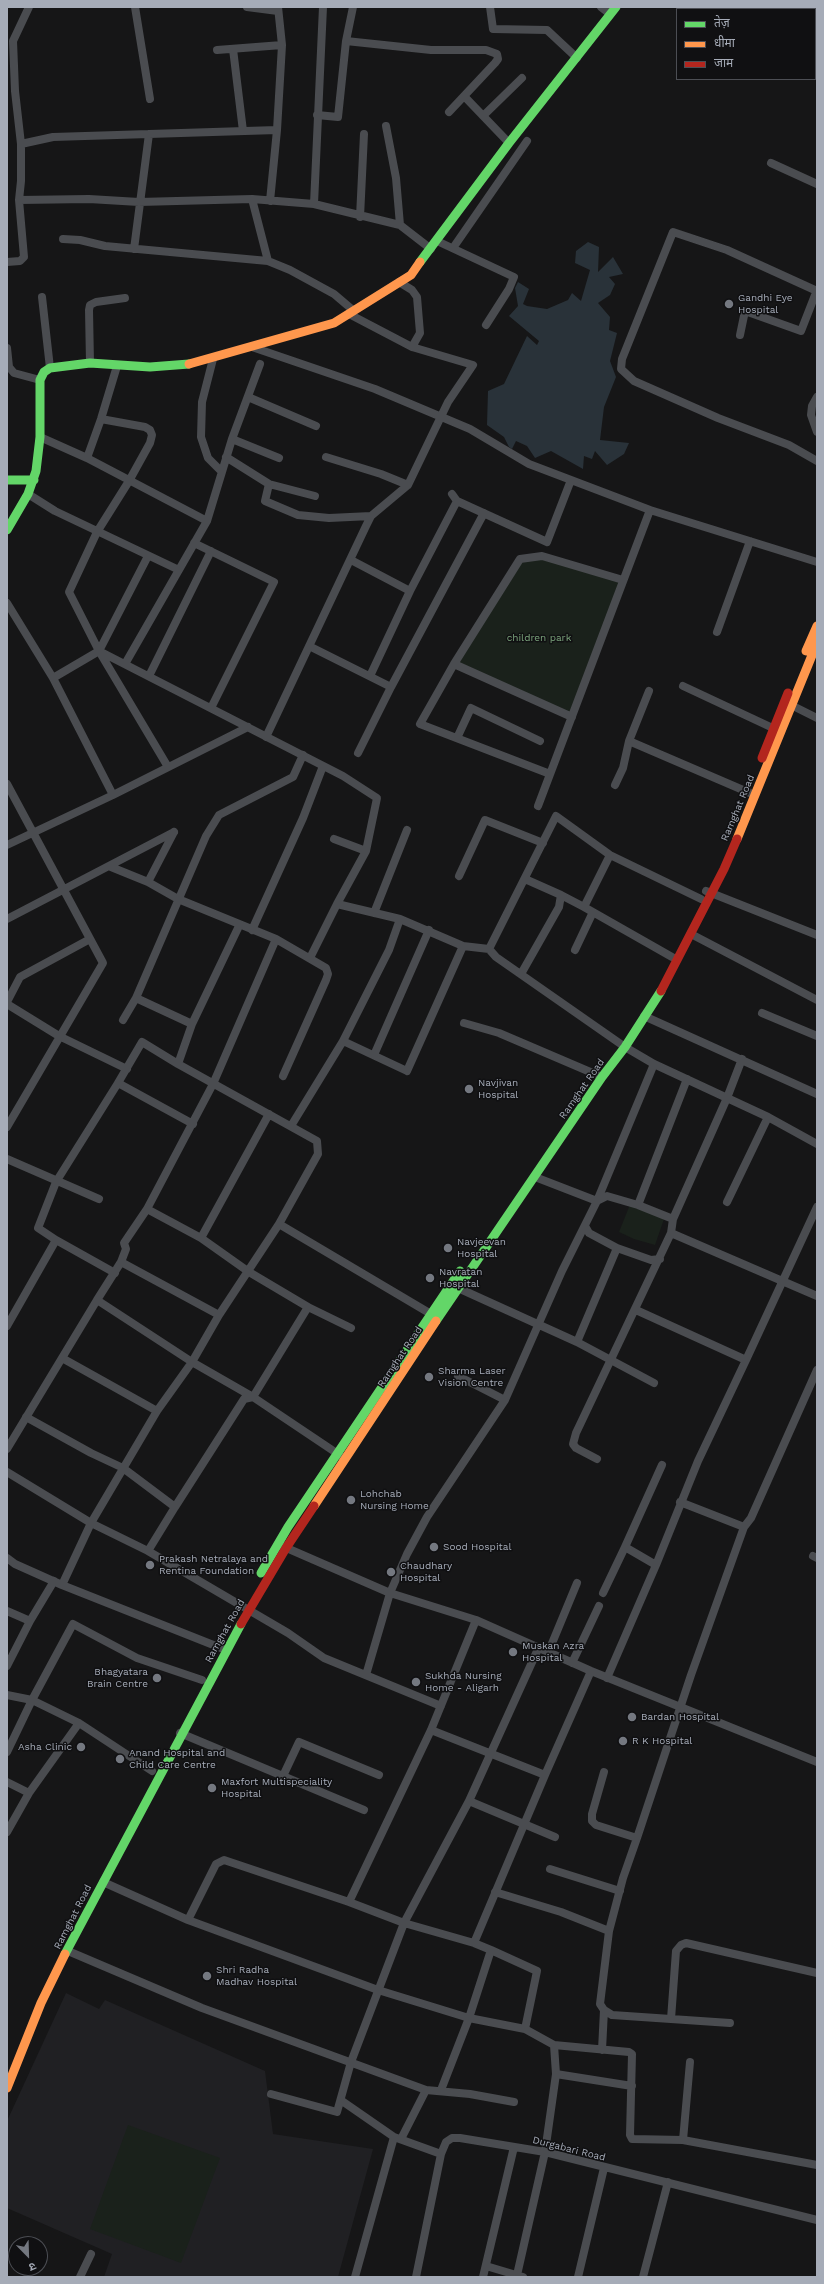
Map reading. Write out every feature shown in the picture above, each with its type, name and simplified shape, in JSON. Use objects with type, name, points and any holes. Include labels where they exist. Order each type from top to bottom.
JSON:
[{"type":"main road","points":[[7,530],[28,494],[34,480],[40,437],[40,380],[44,372],[50,368],[90,363],[150,367],[194,364],[334,324],[411,275],[509,143],[613,11]]},
{"type":"main road","points":[[7,480],[34,480]]},
{"type":"main road","name":"Ramghat Road","points":[[7,2069],[35,2000],[152,1771],[202,1680],[222,1649],[337,1453],[431,1314],[662,989],[691,934],[706,895],[777,730],[817,626]]},
{"type":"main road","name":"Ramghat Road","points":[[622,1045],[706,895],[756,796],[777,730],[813,665],[817,643]]},
{"type":"main road","name":"Ramghat Road","points":[[282,1546],[345,1458],[458,1288],[535,1177],[599,1076]]},
{"type":"main road","name":"Ramghat Road","points":[[7,2088],[41,2003],[180,1734],[222,1649]]},
{"type":"street","points":[[7,262],[20,261],[24,257],[19,200],[21,181],[21,144],[15,91],[14,41],[29,7]]},
{"type":"street","points":[[135,7],[150,99]]},
{"type":"street","points":[[247,7],[278,9],[282,45],[277,130],[270,201]]},
{"type":"street","points":[[314,204],[317,115],[324,7]]},
{"type":"street","points":[[317,115],[338,117],[346,41],[353,7]]},
{"type":"street","points":[[490,7],[493,29],[547,30],[577,58]]},
{"type":"street","points":[[601,7],[613,11]]},
{"type":"street","points":[[346,41],[431,50],[486,50],[497,54],[498,58],[495,63],[449,112]]},
{"type":"street","points":[[217,50],[282,45]]},
{"type":"street","points":[[233,49],[243,131]]},
{"type":"street","points":[[483,116],[522,78]]},
{"type":"street","points":[[464,96],[509,143]]},
{"type":"street","points":[[386,126],[396,178],[400,225]]},
{"type":"street","points":[[21,144],[53,137],[277,130]]},
{"type":"street","points":[[134,249],[149,134]]},
{"type":"street","points":[[360,217],[364,134]]},
{"type":"street","points":[[452,248],[527,141]]},
{"type":"street","points":[[771,163],[817,184]]},
{"type":"street","points":[[19,200],[89,198],[139,202],[252,199],[314,204],[360,217],[400,225],[431,249]]},
{"type":"street","points":[[252,199],[268,261]]},
{"type":"street","points":[[740,335],[745,311],[801,331],[817,291],[727,250],[673,232],[622,359],[621,368],[634,381],[718,418],[789,446],[817,461]]},
{"type":"street","points":[[63,240],[134,249],[268,261],[290,270],[334,294],[351,312],[412,347],[473,365],[448,402],[408,486],[371,516],[266,736]]},
{"type":"street","points":[[437,241],[514,277],[509,289],[486,325]]},
{"type":"street","points":[[400,282],[412,290],[417,297],[420,329],[412,347]]},
{"type":"street","points":[[42,297],[50,368]]},
{"type":"street","points":[[90,363],[90,305],[96,302],[125,298]]},
{"type":"street","points":[[252,347],[375,388],[470,429],[529,464],[571,480],[650,510],[817,562]]},
{"type":"street","points":[[7,348],[9,367],[14,373],[40,380]]},
{"type":"street","points":[[213,359],[202,402],[201,437],[208,458],[221,471]]},
{"type":"street","points":[[125,664],[207,521],[221,471],[260,364]]},
{"type":"street","points":[[87,458],[101,419],[117,366]]},
{"type":"street","points":[[248,397],[316,426]]},
{"type":"street","points":[[817,397],[812,406],[811,415],[817,432]]},
{"type":"street","points":[[101,419],[145,427],[150,430],[152,435],[150,443],[129,481],[97,532],[69,592],[99,651],[168,767]]},
{"type":"street","points":[[40,437],[87,458],[207,521]]},
{"type":"street","points":[[232,439],[279,458]]},
{"type":"street","points":[[226,457],[269,484],[315,496]]},
{"type":"street","points":[[326,457],[369,470],[408,486]]},
{"type":"street","points":[[370,676],[455,497],[484,513],[547,542],[571,480]]},
{"type":"street","points":[[269,484],[265,501],[298,515],[329,518],[371,516]]},
{"type":"street","points":[[28,494],[55,511],[179,570]]},
{"type":"street","points":[[538,806],[650,510]]},
{"type":"street","points":[[358,753],[391,687],[484,513]]},
{"type":"street","points":[[717,632],[750,541]]},
{"type":"street","points":[[194,543],[274,582],[211,708]]},
{"type":"street","points":[[149,676],[211,551]]},
{"type":"street","points":[[53,678],[99,651],[148,556]]},
{"type":"street","points":[[550,774],[420,724],[454,664],[520,559],[542,556],[623,580]]},
{"type":"street","points":[[351,560],[410,591]]},
{"type":"street","points":[[7,603],[53,678],[113,795]]},
{"type":"street","points":[[309,646],[391,687]]},
{"type":"street","points":[[99,651],[303,755],[377,798],[366,851],[310,958]]},
{"type":"street","points":[[454,664],[572,717]]},
{"type":"street","points":[[683,686],[777,730]]},
{"type":"street","points":[[615,785],[623,768],[629,741],[649,691]]},
{"type":"street","points":[[792,705],[817,718]]},
{"type":"street","points":[[458,738],[471,708],[540,741]]},
{"type":"street","points":[[7,845],[113,795],[248,727]]},
{"type":"street","points":[[629,741],[750,793]]},
{"type":"street","points":[[124,1020],[136,998],[206,836],[219,815],[292,777],[303,755]]},
{"type":"street","points":[[252,930],[303,818],[323,766]]},
{"type":"street","points":[[7,784],[103,963],[7,1127]]},
{"type":"street","points":[[489,949],[556,816],[610,855],[706,895],[817,935]]},
{"type":"street","points":[[459,876],[485,820],[543,843]]},
{"type":"street","points":[[374,913],[407,830]]},
{"type":"street","points":[[7,919],[110,867],[174,832],[148,882]]},
{"type":"street","points":[[334,839],[366,851]]},
{"type":"street","points":[[584,908],[610,855]]},
{"type":"street","points":[[110,867],[148,882],[178,899],[239,926],[276,939],[326,968],[328,974],[283,1076]]},
{"type":"street","points":[[525,879],[561,895],[672,957]]},
{"type":"street","points":[[521,974],[559,906],[561,895]]},
{"type":"street","points":[[337,904],[400,919],[463,946],[489,949],[496,957],[622,1045],[654,1064],[768,1117],[817,1144]]},
{"type":"street","points":[[575,950],[593,912]]},
{"type":"street","points":[[291,1126],[343,1041],[389,950],[400,919]]},
{"type":"street","points":[[178,1064],[192,1024],[239,926]]},
{"type":"street","points":[[374,1055],[428,930]]},
{"type":"street","points":[[691,934],[817,1000]]},
{"type":"street","points":[[90,939],[20,977],[7,1003],[59,1036],[127,1069]]},
{"type":"street","points":[[7,1449],[96,1300],[121,1262],[126,1248],[124,1244],[147,1209],[213,1084],[276,939]]},
{"type":"street","points":[[343,1041],[407,1071],[463,946]]},
{"type":"street","points":[[136,998],[192,1024]]},
{"type":"street","points":[[762,1013],[817,1036]]},
{"type":"street","points":[[644,1016],[817,1094]]},
{"type":"street","points":[[464,1023],[499,1033],[599,1076]]},
{"type":"street","points":[[62,1585],[91,1523],[157,1411],[192,1362],[219,1315],[249,1272],[279,1224],[318,1154],[317,1141],[213,1084],[142,1042],[118,1084],[56,1182],[38,1228],[56,1240],[115,1272]]},
{"type":"street","points":[[597,1459],[576,1448],[573,1444],[576,1433],[610,1359],[636,1310],[660,1259],[671,1233],[673,1219],[727,1098],[742,1059]]},
{"type":"street","points":[[366,1675],[390,1593],[407,1554],[427,1517],[439,1502],[505,1400],[562,1271],[597,1201],[654,1064]]},
{"type":"street","points":[[638,1205],[687,1079]]},
{"type":"street","points":[[118,1084],[193,1124]]},
{"type":"street","points":[[201,1238],[269,1114]]},
{"type":"street","points":[[727,1202],[768,1117]]},
{"type":"street","points":[[7,1159],[56,1182],[99,1199]]},
{"type":"street","points":[[535,1177],[597,1201],[607,1196],[638,1205],[673,1219]]},
{"type":"street","points":[[607,1678],[656,1565],[680,1502],[817,1207]]},
{"type":"street","points":[[147,1209],[201,1238],[249,1272],[308,1307],[351,1328]]},
{"type":"street","points":[[279,1224],[431,1314]]},
{"type":"street","points":[[584,1226],[589,1233],[617,1248],[650,1260],[660,1259]]},
{"type":"street","points":[[671,1233],[817,1296]]},
{"type":"street","points":[[7,1326],[56,1240]]},
{"type":"street","points":[[577,1342],[617,1248]]},
{"type":"street","points":[[121,1262],[219,1315]]},
{"type":"street","points":[[458,1288],[577,1342],[654,1383]]},
{"type":"street","points":[[96,1300],[192,1362],[253,1397],[345,1458]]},
{"type":"street","points":[[148,1551],[244,1399],[253,1397],[308,1307]]},
{"type":"street","points":[[636,1310],[746,1360]]},
{"type":"street","points":[[62,1358],[157,1411]]},
{"type":"street","points":[[730,2023],[612,2015],[604,2010],[600,2004],[601,1993],[610,1931],[620,1891],[681,1706],[744,1527],[751,1518],[817,1370]]},
{"type":"street","points":[[458,1376],[505,1400]]},
{"type":"street","points":[[26,1417],[91,1453],[123,1468],[175,1507]]},
{"type":"street","points":[[603,1593],[662,1465]]},
{"type":"street","points":[[7,1472],[91,1523],[148,1551],[245,1610],[288,1633],[324,1658],[441,1706]]},
{"type":"street","points":[[680,1502],[744,1527]]},
{"type":"street","points":[[282,1546],[390,1593],[476,1620],[538,1649],[607,1678],[681,1706],[817,1762]]},
{"type":"street","points":[[624,1548],[656,1565]]},
{"type":"street","points":[[7,1558],[15,1564],[62,1585],[222,1649]]},
{"type":"street","points":[[7,1666],[30,1621],[54,1581]]},
{"type":"street","points":[[548,1653],[577,1583]]},
{"type":"street","points":[[572,1663],[599,1606]]},
{"type":"street","points":[[7,1611],[30,1621]]},
{"type":"street","points":[[348,1902],[431,1730],[476,1620]]},
{"type":"street","points":[[7,1752],[32,1700],[73,1624],[137,1658],[202,1680]]},
{"type":"street","points":[[272,2094],[337,2112],[342,2101],[351,2062],[404,1923],[469,1801],[538,1649]]},
{"type":"street","points":[[474,1943],[544,1775],[591,1671]]},
{"type":"street","points":[[7,1695],[32,1700],[78,1722],[152,1771]]},
{"type":"street","points":[[7,1832],[29,1793],[78,1722]]},
{"type":"street","points":[[431,1730],[544,1775]]},
{"type":"street","points":[[180,1734],[364,1810]]},
{"type":"street","points":[[283,1776],[299,1742],[378,1775]]},
{"type":"street","points":[[604,1772],[592,1814],[592,1821],[596,1825],[637,1838]]},
{"type":"street","points":[[7,1782],[29,1793]]},
{"type":"street","points":[[469,1801],[555,1837]]},
{"type":"street","points":[[188,1920],[216,1864],[224,1860],[348,1902],[404,1923],[474,1943],[537,1971],[525,2029]]},
{"type":"street","points":[[550,1869],[620,1891]]},
{"type":"street","points":[[103,1882],[188,1920],[378,1990],[469,2018],[525,2029],[554,2045],[632,2054],[630,2135],[632,2139],[683,2140],[817,2166]]},
{"type":"street","points":[[496,1892],[561,1912],[610,1931]]},
{"type":"street","points":[[671,2019],[676,1951],[681,1945],[686,1944],[730,1952],[817,1973]]},
{"type":"street","points":[[441,2090],[469,2018],[491,1950]]},
{"type":"street","points":[[68,1951],[202,2008],[426,2090],[441,2090],[514,2102]]},
{"type":"street","points":[[602,2050],[604,2010]]},
{"type":"street","points":[[486,2266],[520,2276],[545,2152],[556,2074],[554,2045]]},
{"type":"street","points":[[683,2140],[690,2062]]},
{"type":"street","points":[[556,2074],[632,2086]]},
{"type":"street","points":[[355,2277],[398,2138],[426,2090]]},
{"type":"street","points":[[342,2101],[398,2138],[441,2154]]},
{"type":"street","name":"Durgabari Road","points":[[417,2274],[441,2154],[446,2142],[452,2138],[545,2152],[604,2168],[668,2182],[817,2220]]},
{"type":"street","points":[[483,2277],[514,2147]]},
{"type":"street","points":[[578,2277],[604,2168]]},
{"type":"street","points":[[643,2277],[668,2182]]},
{"type":"street","points":[[80,2277],[91,2254]]},
{"type":"shaded area","points":[[588,242],[599,247],[598,272],[613,257],[623,274],[609,277],[615,284],[610,295],[598,303],[610,317],[609,330],[617,333],[610,361],[616,377],[604,407],[600,440],[629,443],[624,454],[607,465],[595,451],[592,459],[584,456],[583,469],[551,451],[535,458],[527,446],[516,441],[512,449],[509,447],[504,437],[487,425],[488,391],[504,384],[527,336],[537,345],[539,341],[509,316],[518,306],[515,288],[518,282],[529,289],[523,304],[527,306],[547,309],[568,300],[572,293],[581,301],[590,270],[575,263],[576,251]]},
{"type":"shaded area","points":[[66,1993],[99,2009],[105,2000],[265,2071],[273,2134],[373,2149],[338,2277],[104,2277],[112,2254],[7,2208],[7,2121]]},
{"type":"green space","name":"children park","points":[[542,556],[623,580],[572,717],[454,664],[517,564]]},
{"type":"green space","points":[[631,1202],[664,1219],[655,1245],[634,1239],[619,1232]]},
{"type":"green space","points":[[128,2125],[220,2158],[181,2263],[90,2229]]},
{"type":"traffic: fast","points":[[420,262],[509,143],[616,7]]},
{"type":"traffic: fast","points":[[7,530],[28,494],[36,471],[40,437],[40,380],[44,372],[50,368],[90,363],[150,367],[189,364]]},
{"type":"traffic: fast","points":[[7,480],[34,480]]},
{"type":"traffic: fast","points":[[436,1321],[602,1077],[625,1047],[661,991]]},
{"type":"traffic: fast","points":[[261,1573],[288,1527],[460,1271]]},
{"type":"traffic: fast","points":[[65,1954],[241,1624]]},
{"type":"traffic: slow","points":[[189,364],[334,323],[411,275],[420,262]]},
{"type":"traffic: slow","points":[[806,651],[817,626]]},
{"type":"traffic: slow","points":[[737,839],[817,643]]},
{"type":"traffic: slow","points":[[314,1506],[436,1321]]},
{"type":"traffic: slow","points":[[7,2088],[41,2003],[65,1954]]},
{"type":"traffic: jam","points":[[762,758],[788,693]]},
{"type":"traffic: jam","points":[[661,991],[724,869],[737,839]]},
{"type":"traffic: jam","points":[[241,1624],[286,1548],[314,1506]]},
{"type":"place","name":"Gandhi Eye Hospital","points":[[729,304]]},
{"type":"place","name":"Navjivan Hospital","points":[[469,1089]]},
{"type":"place","name":"Navjeevan Hospital","points":[[448,1248]]},
{"type":"place","name":"Navratan Hospital","points":[[430,1278]]},
{"type":"place","name":"Sharma Laser Vision Centre","points":[[429,1377]]},
{"type":"place","name":"Lohchab Nursing Home","points":[[351,1500]]},
{"type":"place","name":"Sood Hospital","points":[[434,1547]]},
{"type":"place","name":"Prakash Netralaya and Rentina Foundation","points":[[150,1565]]},
{"type":"place","name":"Chaudhary Hospital","points":[[391,1572]]},
{"type":"place","name":"Muskan Azra Hospital","points":[[513,1652]]},
{"type":"place","name":"Bhagyatara Brain Centre","points":[[157,1678]]},
{"type":"place","name":"Sukhda Nursing Home - Aligarh","points":[[416,1682]]},
{"type":"place","name":"Bardan Hospital","points":[[632,1717]]},
{"type":"place","name":"R K Hospital","points":[[623,1741]]},
{"type":"place","name":"Asha Clinic","points":[[81,1747]]},
{"type":"place","name":"Anand Hospital and Child Care Centre","points":[[120,1759]]},
{"type":"place","name":"Maxfort Multispeciality Hospital","points":[[212,1788]]},
{"type":"place","name":"Shri Radha Madhav Hospital","points":[[207,1976]]}]
